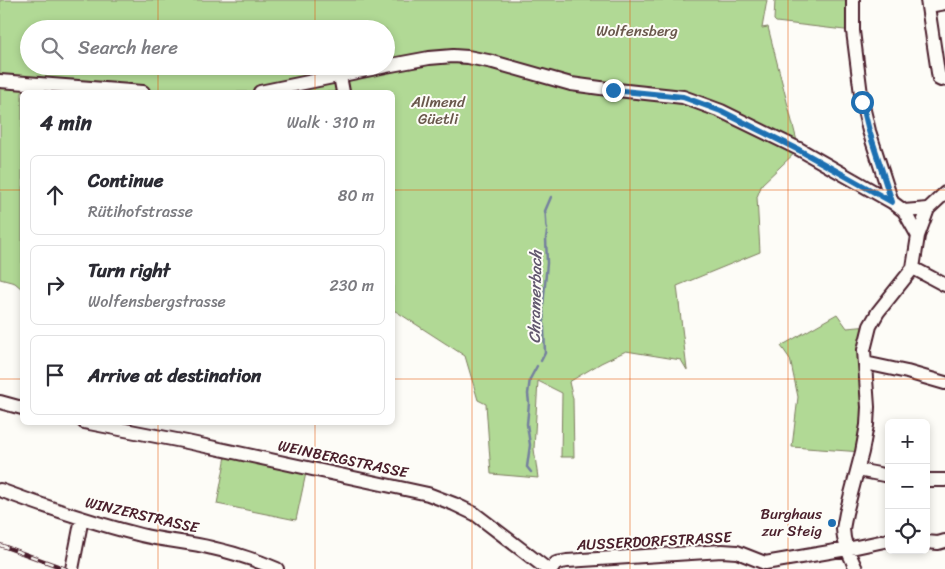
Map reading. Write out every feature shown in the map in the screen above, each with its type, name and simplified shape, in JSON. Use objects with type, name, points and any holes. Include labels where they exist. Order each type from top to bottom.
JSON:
[{"type":"street","points":[[853,0],[853,31],[862,102],[869,131],[892,202]]},
{"type":"street","points":[[945,3],[927,3],[939,79],[945,79]]},
{"type":"street","points":[[395,64],[429,58],[468,57],[493,62],[571,84],[608,90],[683,97],[721,111],[799,150],[892,202],[904,211],[918,236]]},
{"type":"street","points":[[270,90],[345,75]]},
{"type":"street","points":[[340,76],[343,90]]},
{"type":"street","points":[[0,81],[116,90]]},
{"type":"street","points":[[856,569],[847,549],[843,529],[867,424],[868,407],[864,350],[870,326],[878,312],[913,268],[918,236],[928,209],[945,193]]},
{"type":"street","points":[[904,211],[928,209]]},
{"type":"street","points":[[913,268],[945,285]]},
{"type":"street","points":[[865,363],[945,383]]},
{"type":"street","points":[[0,402],[20,407]]},
{"type":"street","name":"WEINBERGSTRASSE","points":[[99,425],[428,494],[475,514],[547,569]]},
{"type":"street","points":[[858,470],[885,475]]},
{"type":"street","points":[[930,480],[945,480]]},
{"type":"street","name":"WINZERSTRASSE","points":[[0,490],[82,518],[143,535],[212,548],[247,557],[277,569]]},
{"type":"street","points":[[72,569],[82,518]]},
{"type":"street","name":"AUSSERDORFSTRASSE","points":[[552,569],[556,563],[567,561],[722,551],[737,552],[762,566],[885,541]]},
{"type":"street","points":[[930,542],[945,542]]},
{"type":"green space","points":[[0,0],[767,0],[762,28],[768,27],[799,149],[762,184],[757,197],[760,252],[677,286],[687,370],[681,360],[626,351],[569,382],[573,399],[574,457],[561,457],[562,393],[538,381],[534,449],[538,478],[491,474],[486,404],[478,400],[465,356],[395,311],[395,90],[20,90],[20,287],[15,283],[0,279]]},
{"type":"green space","points":[[775,0],[853,0],[853,31],[776,22],[774,20]]},
{"type":"green space","points":[[837,314],[847,328],[870,326],[862,452],[792,447],[798,397],[790,359],[781,346]]},
{"type":"green space","points":[[226,456],[306,473],[296,520],[217,504]]},
{"type":"waterway","name":"Chramerbach","points":[[547,229],[545,211],[551,197]]},
{"type":"waterway","name":"Chramerbach","points":[[541,361],[545,353],[543,306],[547,263],[547,232]]},
{"type":"waterway","name":"Chramerbach","points":[[531,472],[527,467],[530,445],[527,424],[528,394],[530,379],[537,366]]},
{"type":"railway","points":[[0,545],[66,569]]},
{"type":"place","name":"Burghaus zur Steig","points":[[832,523]]},
{"type":"route","points":[[613,90],[683,97],[721,111],[799,150],[892,202],[869,131],[862,102]]},
{"type":"park label","name":"Wolfensberg","points":[[637,31]]},
{"type":"park label","name":"Allmend Güetli","points":[[438,110]]}]
